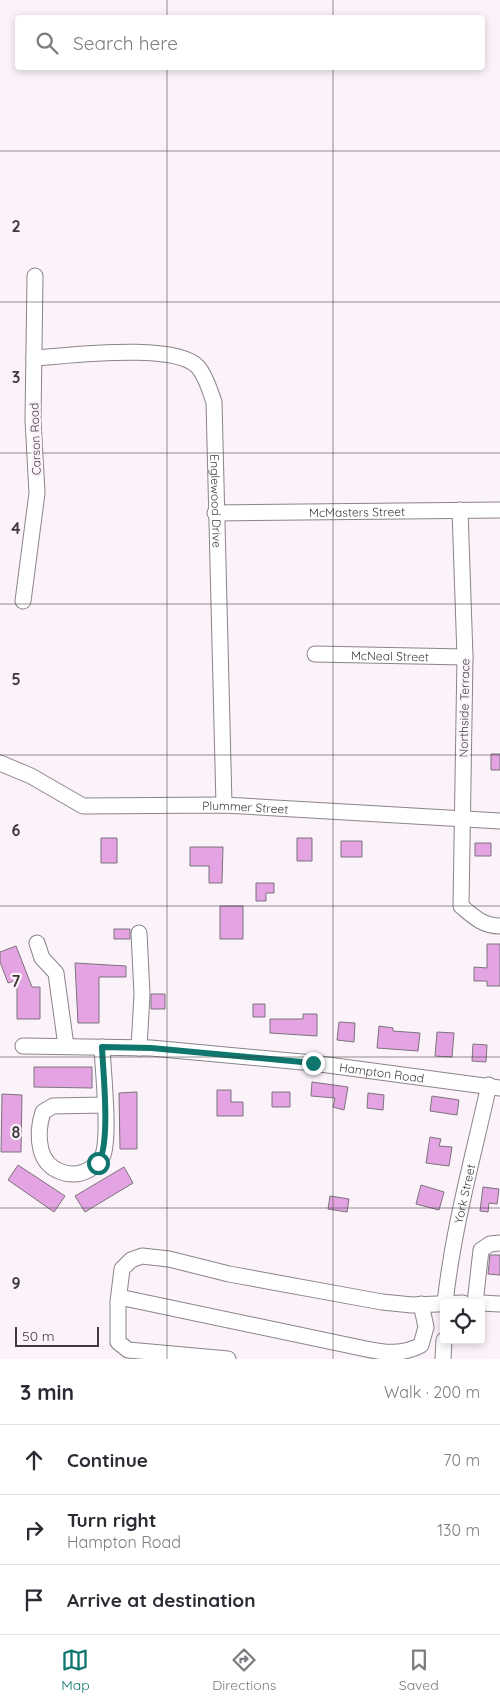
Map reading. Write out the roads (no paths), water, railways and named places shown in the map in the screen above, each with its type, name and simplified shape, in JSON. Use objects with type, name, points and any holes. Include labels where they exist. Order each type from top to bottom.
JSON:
[{"type":"street","name":"Carson Road","points":[[24,601],[37,493],[33,420],[35,276]]},
{"type":"street","name":"Englewood Drive","points":[[34,358],[155,352],[176,356],[197,366],[214,402],[215,513],[224,805]]},
{"type":"street","name":"Northside Terrace","points":[[460,510],[465,657],[461,906],[479,921],[489,926],[500,926]]},
{"type":"street","name":"McMasters Street","points":[[215,513],[500,510]]},
{"type":"street","name":"McNeal Street","points":[[315,654],[465,657]]},
{"type":"street","name":"Plummer Street","points":[[0,764],[31,776],[83,806],[224,805],[500,821]]},
{"type":"street","points":[[139,933],[142,994],[139,1048]]},
{"type":"street","points":[[37,943],[42,958],[56,973],[66,1046]]},
{"type":"street","name":"Hampton Road","points":[[23,1046],[139,1048],[313,1063],[494,1086]]},
{"type":"street","points":[[102,1047],[105,1133],[102,1157],[98,1163],[80,1174],[71,1176],[60,1172],[46,1160],[41,1152],[39,1135],[43,1112],[53,1106],[104,1106]]},
{"type":"street","name":"York Street","points":[[446,1299],[449,1268],[462,1203],[494,1086]]},
{"type":"street","points":[[475,1299],[481,1250],[490,1244],[500,1243]]},
{"type":"street","points":[[228,1359],[128,1350],[118,1342],[122,1269],[131,1260],[142,1256],[169,1259],[229,1274],[382,1302],[412,1305],[440,1302]]},
{"type":"street","points":[[119,1297],[366,1354],[401,1352],[420,1345],[426,1327],[420,1304]]},
{"type":"street","points":[[485,1304],[500,1304]]},
{"type":"street","points":[[443,1359],[444,1344]]}]
